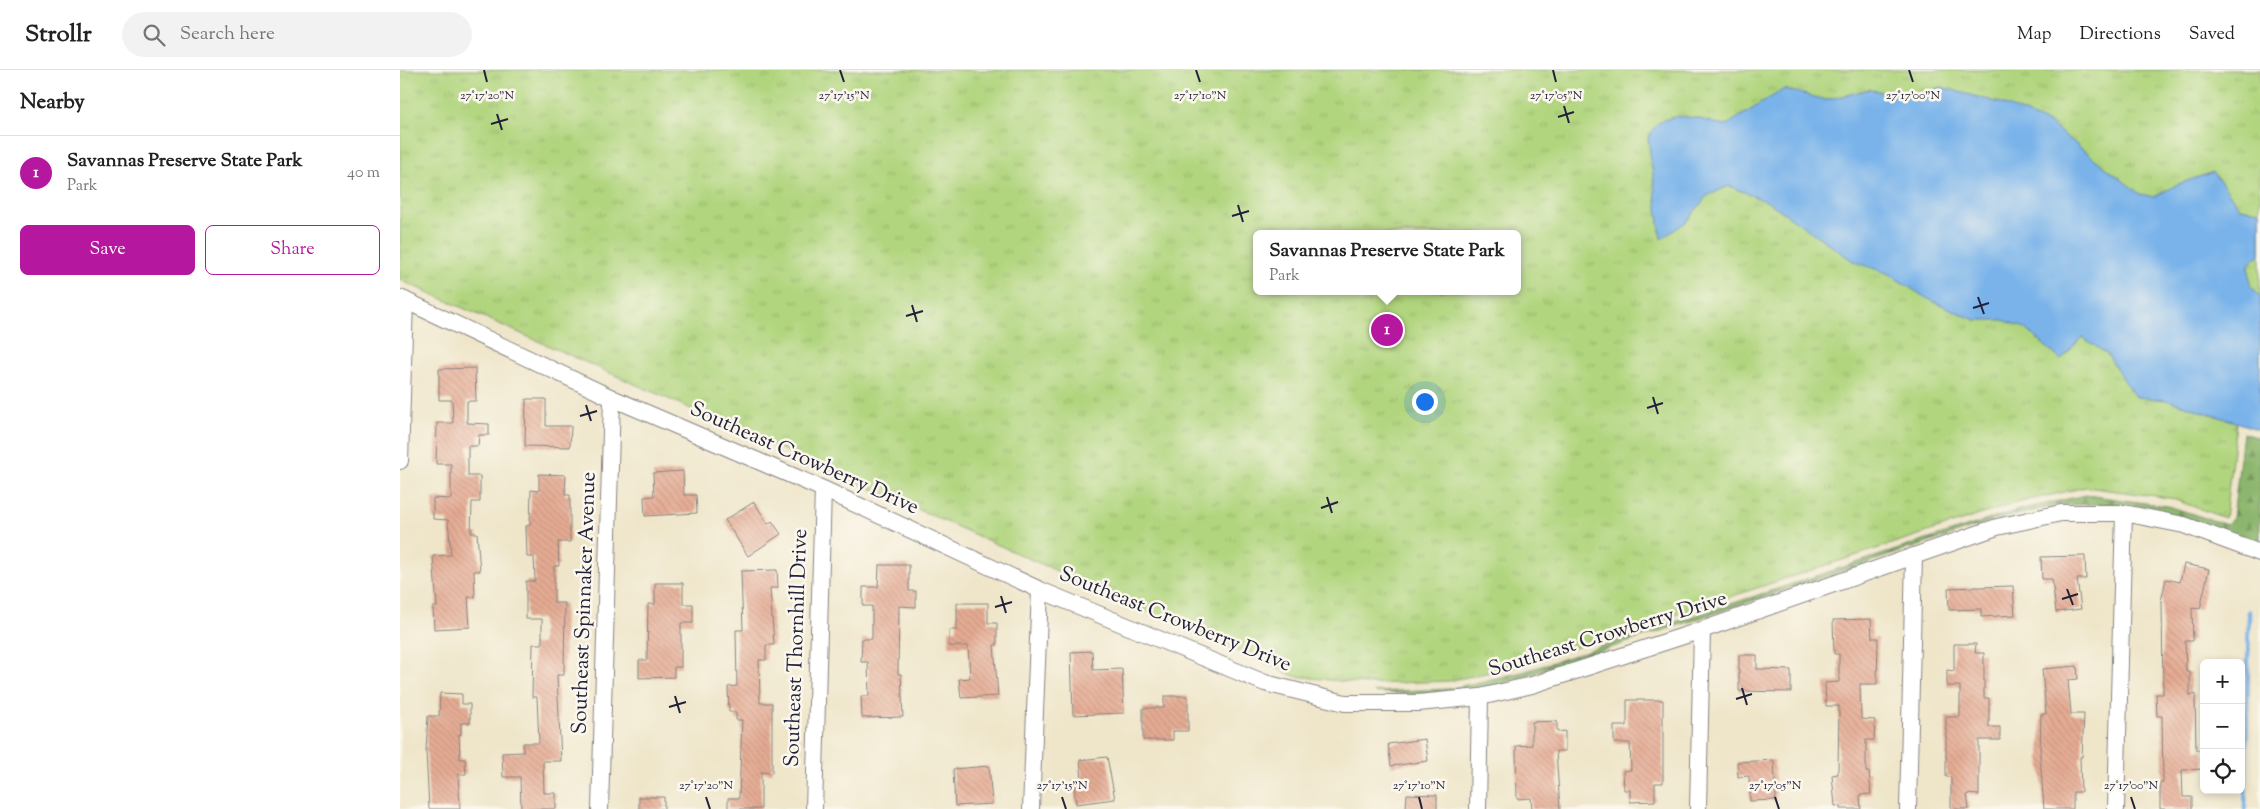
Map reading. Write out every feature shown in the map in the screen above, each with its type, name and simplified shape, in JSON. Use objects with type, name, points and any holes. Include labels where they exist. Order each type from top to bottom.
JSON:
[{"type":"street","name":"Southeast Crowberry Drive","points":[[402,299],[612,398],[823,489],[1040,590],[1265,683],[1345,703],[1418,703],[1480,697],[1532,685],[1702,630],[1997,527],[2061,513],[2124,513],[2184,525],[2260,553]]},
{"type":"street","points":[[400,461],[402,299]]},
{"type":"street","name":"Southeast Spinnaker Avenue","points":[[600,809],[612,398]]},
{"type":"street","name":"Southeast Thornhill Drive","points":[[814,809],[823,489]]},
{"type":"street","points":[[2116,809],[2124,513]]},
{"type":"street","points":[[1908,809],[1914,556]]},
{"type":"street","points":[[1031,809],[1040,590]]},
{"type":"street","points":[[1698,809],[1702,630]]},
{"type":"street","points":[[1478,809],[1480,697]]},
{"type":"green space","points":[[400,70],[2260,70],[2260,385],[2241,381],[2225,518],[2170,498],[2086,487],[2016,503],[1522,665],[1449,681],[1367,684],[1294,676],[400,280]]},
{"type":"green space","points":[[2243,433],[2260,438],[2260,544],[2188,518],[2126,504],[2059,505],[1995,520],[1913,548],[1906,548],[1906,550],[1492,687],[1418,695],[1374,692],[1449,689],[1523,672],[2018,510],[2086,495],[2168,506],[2227,525],[2233,518]]},
{"type":"water","points":[[1941,87],[2000,103],[2049,123],[2140,194],[2154,197],[2178,184],[2213,172],[2240,208],[2260,211],[2260,254],[2249,264],[2250,285],[2260,296],[2260,430],[2167,400],[2135,397],[2107,354],[2082,337],[2061,360],[2025,328],[2003,320],[1975,320],[1926,298],[1889,274],[1853,261],[1770,203],[1729,186],[1707,196],[1686,222],[1661,239],[1648,137],[1660,122],[1676,117],[1684,117],[1701,119],[1725,126],[1784,89],[1826,100],[1870,89],[1892,95],[1915,95]]},
{"type":"building","points":[[475,368],[476,401],[467,401],[467,423],[489,424],[489,435],[479,435],[478,446],[468,446],[468,476],[480,476],[480,502],[472,502],[471,533],[477,533],[480,571],[474,571],[475,597],[468,597],[470,627],[434,629],[433,607],[437,607],[433,556],[451,555],[448,520],[433,519],[433,498],[451,499],[451,464],[436,464],[437,423],[453,423],[452,400],[439,400],[439,369]]},
{"type":"building","points":[[526,399],[546,399],[546,426],[571,426],[570,447],[525,446]]},
{"type":"building","points":[[683,471],[684,495],[696,495],[697,513],[645,516],[644,497],[654,496],[653,473]]},
{"type":"building","points":[[539,474],[566,475],[565,495],[570,495],[570,542],[558,542],[559,566],[554,566],[554,603],[565,603],[564,675],[557,675],[561,761],[543,761],[544,793],[556,793],[556,809],[521,809],[520,777],[503,777],[502,753],[523,752],[523,743],[539,743],[537,697],[532,697],[533,644],[542,644],[542,619],[526,619],[526,581],[535,581],[534,557],[527,557],[526,526],[530,525],[531,490],[539,491]]},
{"type":"building","points":[[754,502],[768,524],[772,521],[781,534],[748,556],[725,520]]},
{"type":"building","points":[[2085,556],[2086,579],[2077,579],[2081,609],[2056,612],[2052,579],[2042,579],[2041,557]]},
{"type":"building","points":[[2184,564],[2209,569],[2200,609],[2192,608],[2193,641],[2185,641],[2186,672],[2190,672],[2190,695],[2195,694],[2196,750],[2200,750],[2200,769],[2182,770],[2183,797],[2192,797],[2192,809],[2160,809],[2160,782],[2163,782],[2162,716],[2157,716],[2156,694],[2163,694],[2161,601],[2166,579],[2180,582]]},
{"type":"building","points":[[879,565],[909,565],[909,591],[916,591],[916,607],[899,606],[898,674],[901,674],[903,717],[862,718],[861,696],[869,696],[868,662],[861,662],[862,639],[872,639],[872,606],[863,606],[863,587],[878,587]]},
{"type":"building","points":[[777,570],[778,588],[770,588],[774,645],[766,645],[766,660],[759,660],[760,703],[772,703],[772,773],[761,772],[761,809],[728,809],[728,798],[739,798],[742,720],[736,720],[736,712],[729,712],[728,687],[737,686],[736,630],[743,630],[741,571]]},
{"type":"building","points":[[655,583],[683,583],[683,604],[693,604],[693,623],[681,623],[681,667],[674,667],[674,677],[639,678],[639,660],[647,660],[648,604],[655,604]]},
{"type":"building","points":[[2013,586],[2015,615],[1981,617],[1981,609],[1949,610],[1948,588]]},
{"type":"building","points":[[957,603],[988,603],[988,623],[997,623],[997,645],[994,645],[998,696],[961,698],[959,679],[970,678],[968,646],[949,646],[949,630],[957,630]]},
{"type":"building","points":[[1871,619],[1872,638],[1878,638],[1877,684],[1860,684],[1861,719],[1875,720],[1874,740],[1866,740],[1866,772],[1869,772],[1871,794],[1860,795],[1861,809],[1840,809],[1840,806],[1835,806],[1832,775],[1838,774],[1839,706],[1826,706],[1825,683],[1839,682],[1839,654],[1834,654],[1833,620]]},
{"type":"building","points":[[1954,644],[1976,644],[1975,653],[1984,653],[1984,698],[1989,698],[1989,727],[2000,727],[2000,740],[1979,740],[1979,795],[1967,794],[1969,809],[1951,809],[1951,777],[1946,777],[1946,717],[1960,717],[1960,686],[1947,686],[1947,670],[1954,671]]},
{"type":"building","points":[[1092,651],[1093,670],[1122,669],[1124,713],[1073,715],[1071,652]]},
{"type":"building","points":[[1739,655],[1757,655],[1757,669],[1791,670],[1791,692],[1739,691]]},
{"type":"building","points":[[2077,666],[2078,679],[2068,680],[2071,714],[2084,714],[2082,757],[2080,757],[2081,792],[2073,792],[2073,809],[2044,809],[2040,756],[2041,714],[2046,714],[2042,669]]},
{"type":"building","points":[[440,693],[462,694],[462,704],[470,704],[470,723],[461,723],[461,735],[459,734],[460,759],[465,759],[466,774],[458,774],[460,809],[429,809],[426,751],[428,716],[439,716]]},
{"type":"building","points":[[1164,696],[1188,696],[1188,731],[1173,731],[1173,740],[1143,740],[1143,708],[1164,708]]},
{"type":"building","points":[[1627,700],[1663,700],[1663,783],[1655,783],[1655,801],[1630,802],[1630,790],[1624,790],[1623,771],[1631,770],[1630,743],[1614,743],[1614,726],[1627,726]]},
{"type":"building","points":[[1557,721],[1557,732],[1565,731],[1565,751],[1556,751],[1560,809],[1532,809],[1531,798],[1517,799],[1516,746],[1532,745],[1532,722]]},
{"type":"building","points":[[1425,739],[1428,761],[1391,766],[1388,744]]},
{"type":"building","points":[[1107,757],[1115,799],[1076,804],[1073,780],[1082,779],[1080,760]]},
{"type":"building","points":[[1774,760],[1776,800],[1750,801],[1749,776],[1738,777],[1737,762]]},
{"type":"building","points":[[989,766],[992,804],[955,806],[953,769]]},
{"type":"building","points":[[1407,794],[1437,795],[1437,809],[1406,809]]},
{"type":"building","points":[[639,797],[664,797],[664,809],[639,809]]},
{"type":"waterway","points":[[2245,809],[2249,611]]},
{"type":"place","name":"Savannas Preserve State Park","points":[[1387,330]]}]
